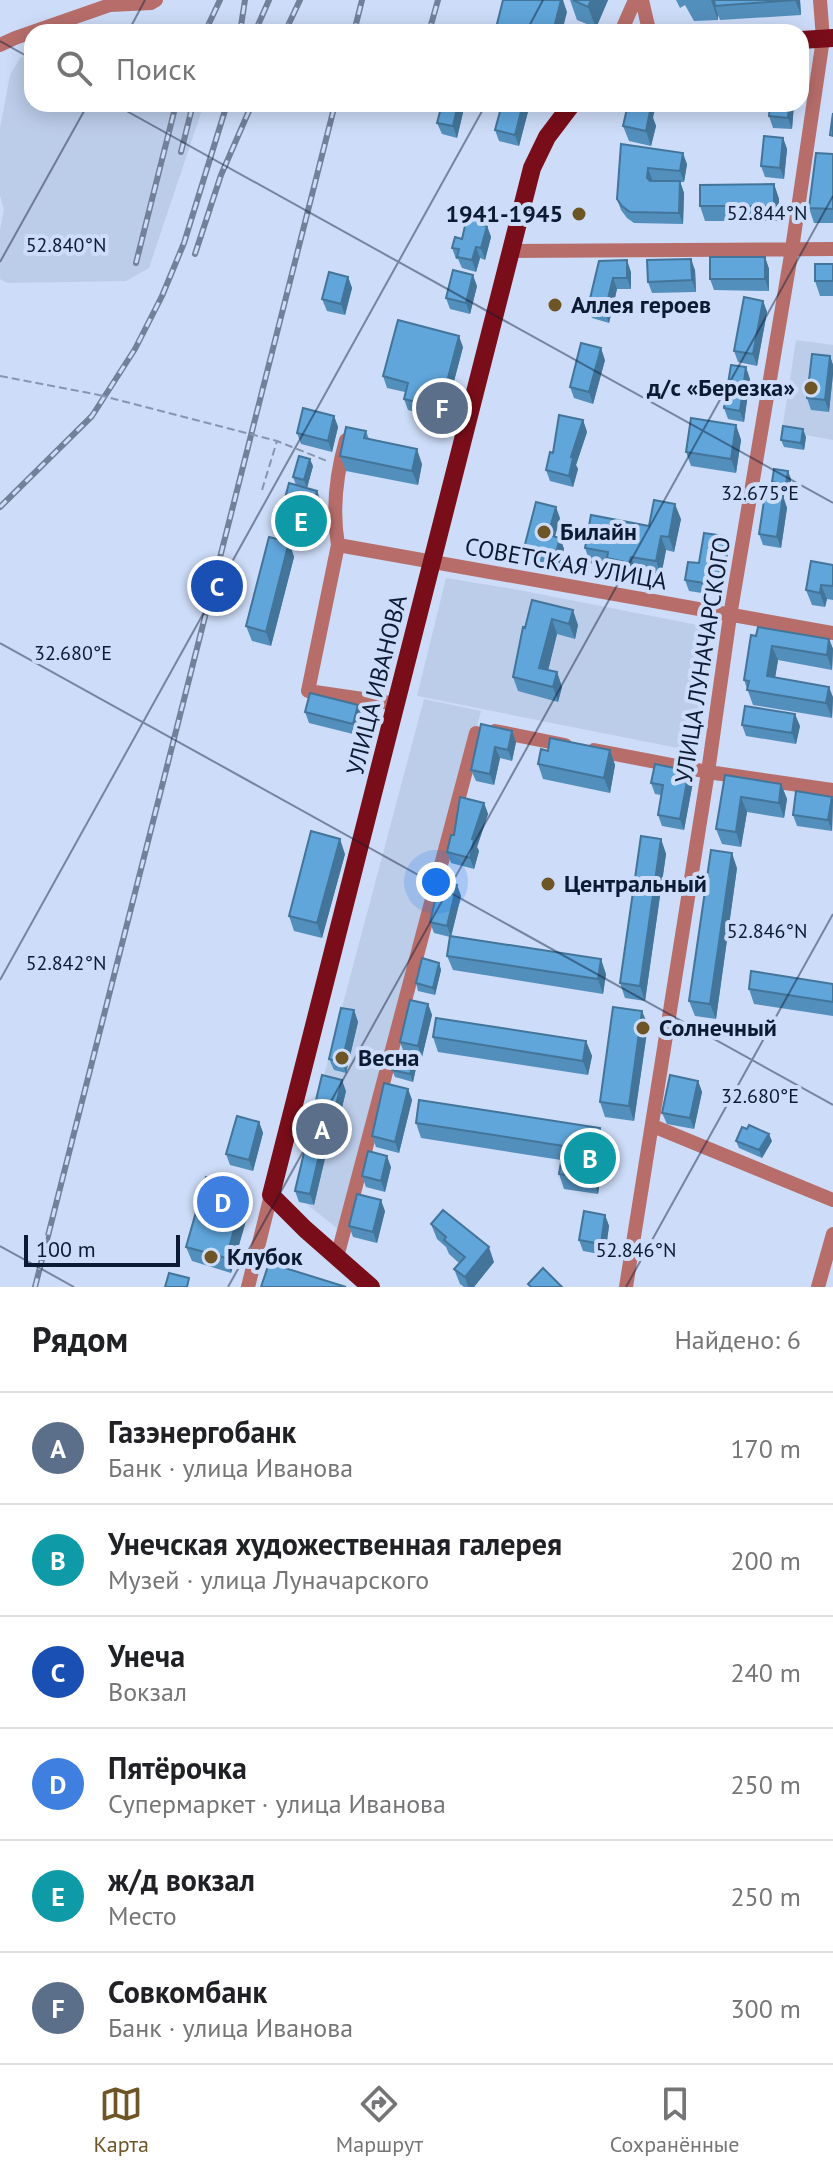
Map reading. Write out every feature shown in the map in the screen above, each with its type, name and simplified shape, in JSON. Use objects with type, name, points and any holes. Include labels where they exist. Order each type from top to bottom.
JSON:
[{"type":"main road","name":"УЛИЦА ИВАНОВА","points":[[271,1195],[532,168],[547,137],[566,112]]},
{"type":"main road","points":[[271,1195],[371,1287]]},
{"type":"street","points":[[52,24],[111,2],[151,3],[156,0]]},
{"type":"street","points":[[624,24],[635,0]]},
{"type":"street","points":[[642,0],[648,24]]},
{"type":"street","name":"УЛИЦА ЛУНАЧАРСКОГО","points":[[626,1287],[730,616],[828,39],[820,0]]},
{"type":"street","points":[[0,45],[24,35]]},
{"type":"street","points":[[511,251],[833,249]]},
{"type":"street","points":[[348,432],[339,466],[334,521],[338,545],[308,691],[397,704]]},
{"type":"street","name":"СОВЕТСКАЯ УЛИЦА","points":[[338,545],[833,633]]},
{"type":"street","points":[[337,1257],[483,732],[708,772],[833,790]]},
{"type":"street","points":[[653,1126],[833,1200]]},
{"type":"street","name":"УЛИЦА ИВАНОВА","points":[[248,1287],[271,1195]]},
{"type":"street","points":[[818,1287],[833,1234]]},
{"type":"path","points":[[0,376],[99,395],[277,441],[339,466]]},
{"type":"path","points":[[262,490],[277,441]]},
{"type":"shaded area","points":[[24,56],[24,112],[201,112],[149,268],[126,281],[7,283],[0,279],[0,230],[4,209],[0,196],[0,128],[10,75]]},
{"type":"shaded area","name":"д/с «Березка»","points":[[796,340],[833,345],[833,440],[782,431]]},
{"type":"shaded area","points":[[446,578],[713,628],[693,751],[417,696]]},
{"type":"shaded area","points":[[424,699],[481,711],[343,1233],[298,1197],[294,1188]]},
{"type":"building","points":[[503,0],[561,0],[555,24],[497,24]]},
{"type":"building","points":[[573,0],[591,0],[588,7]]},
{"type":"building","points":[[714,0],[795,0],[715,6]]},
{"type":"building","points":[[440,112],[456,112],[453,126],[437,123]]},
{"type":"building","points":[[500,112],[521,112],[515,135],[495,130]]},
{"type":"building","points":[[626,112],[650,112],[646,131],[623,126]]},
{"type":"building","points":[[769,112],[788,112],[788,118],[769,116]]},
{"type":"building","points":[[764,136],[783,138],[780,168],[761,166]]},
{"type":"building","points":[[621,144],[683,153],[680,171],[648,168],[647,178],[650,181],[680,181],[679,213],[630,212],[622,206],[617,199]]},
{"type":"building","points":[[816,153],[833,154],[833,209],[809,208]]},
{"type":"building","points":[[774,184],[774,206],[700,206],[700,185]]},
{"type":"building","points":[[467,217],[482,221],[481,225],[487,226],[481,248],[476,247],[472,260],[457,257],[459,249],[452,248],[455,237],[462,239]]},
{"type":"building","points":[[710,257],[765,257],[765,279],[710,279]]},
{"type":"building","points":[[691,259],[692,280],[648,282],[647,260]]},
{"type":"building","points":[[627,260],[627,278],[613,278],[605,311],[588,307],[599,261]]},
{"type":"building","points":[[815,264],[833,264],[833,281],[815,281]]},
{"type":"building","points":[[453,270],[473,275],[466,303],[446,298]]},
{"type":"building","points":[[329,272],[348,277],[341,304],[322,299]]},
{"type":"building","points":[[744,297],[763,301],[753,354],[734,351]]},
{"type":"building","points":[[398,320],[459,336],[440,408],[404,399],[408,383],[383,376]]},
{"type":"building","points":[[581,343],[601,348],[589,392],[570,387]]},
{"type":"building","points":[[812,354],[830,356],[825,400],[807,398]]},
{"type":"building","points":[[731,365],[746,367],[740,411],[724,408]]},
{"type":"building","points":[[303,408],[334,416],[328,441],[297,433]]},
{"type":"building","points":[[559,415],[583,420],[571,457],[569,476],[546,470],[550,452],[553,453]]},
{"type":"building","points":[[691,418],[736,425],[731,459],[686,452]]},
{"type":"building","points":[[783,426],[803,429],[801,443],[781,440]]},
{"type":"building","points":[[346,427],[366,431],[364,438],[417,449],[412,471],[340,456]]},
{"type":"building","points":[[299,456],[310,459],[304,480],[293,477]]},
{"type":"building","points":[[774,469],[788,471],[786,485],[772,482]]},
{"type":"building","points":[[289,483],[317,491],[305,535],[277,528]]},
{"type":"building","points":[[765,494],[783,496],[777,537],[759,534]]},
{"type":"building","points":[[654,500],[675,504],[669,537],[661,536],[656,561],[631,557],[629,563],[607,558],[608,552],[585,548],[591,515],[649,526]]},
{"type":"building","points":[[536,502],[556,507],[548,535],[560,538],[555,556],[524,548]]},
{"type":"building","points":[[704,533],[725,536],[717,585],[685,580],[688,562],[699,563]]},
{"type":"building","points":[[269,537],[289,542],[266,632],[246,626]]},
{"type":"building","points":[[811,561],[833,565],[833,586],[821,585],[820,593],[806,590]]},
{"type":"building","points":[[532,600],[573,610],[569,624],[552,619],[539,668],[557,672],[553,687],[513,677]]},
{"type":"building","points":[[758,627],[829,639],[827,655],[772,646],[767,676],[829,687],[826,703],[747,690],[749,681],[744,680],[751,635],[756,636]]},
{"type":"building","points":[[310,693],[358,705],[353,724],[305,712]]},
{"type":"building","points":[[745,706],[795,714],[792,733],[742,725]]},
{"type":"building","points":[[481,724],[512,731],[508,750],[495,747],[490,774],[471,770]]},
{"type":"building","points":[[550,738],[610,750],[604,778],[538,764],[541,749],[548,751]]},
{"type":"building","points":[[655,764],[689,771],[680,819],[658,815],[663,785],[651,783]]},
{"type":"building","points":[[725,775],[781,784],[779,803],[741,797],[736,832],[716,829]]},
{"type":"building","points":[[796,791],[832,797],[828,820],[793,815]]},
{"type":"building","points":[[460,797],[484,803],[472,839],[470,858],[447,852],[451,835],[454,835]]},
{"type":"building","points":[[311,831],[340,839],[317,923],[289,916]]},
{"type":"building","points":[[641,836],[661,839],[640,986],[620,983]]},
{"type":"building","points":[[711,850],[732,853],[710,1004],[689,1001]]},
{"type":"building","points":[[440,880],[457,885],[447,926],[430,922]]},
{"type":"building","points":[[450,936],[601,959],[598,979],[447,956]]},
{"type":"building","points":[[422,958],[439,963],[433,988],[416,983]]},
{"type":"building","points":[[751,971],[833,984],[833,1002],[749,989]]},
{"type":"building","points":[[410,1000],[428,1004],[418,1046],[400,1042]]},
{"type":"building","points":[[613,1007],[642,1011],[629,1106],[600,1102]]},
{"type":"building","points":[[341,1008],[354,1010],[342,1062],[329,1059]]},
{"type":"building","points":[[436,1018],[586,1041],[583,1061],[433,1037]]},
{"type":"building","points":[[396,1056],[414,1060],[410,1074],[392,1070]]},
{"type":"building","points":[[322,1075],[342,1080],[330,1130],[310,1125]]},
{"type":"building","points":[[670,1075],[698,1081],[690,1118],[662,1113]]},
{"type":"building","points":[[384,1083],[408,1089],[395,1142],[372,1136]]},
{"type":"building","points":[[419,1100],[600,1128],[592,1179],[559,1174],[564,1146],[416,1123]]},
{"type":"building","points":[[237,1116],[259,1122],[249,1160],[226,1154]]},
{"type":"building","points":[[749,1125],[769,1134],[759,1150],[736,1141],[742,1127],[747,1129]]},
{"type":"building","points":[[307,1140],[322,1143],[310,1194],[295,1191]]},
{"type":"building","points":[[368,1151],[387,1156],[381,1181],[362,1176]]},
{"type":"building","points":[[206,1177],[246,1188],[226,1258],[186,1247]]},
{"type":"building","points":[[357,1194],[381,1200],[373,1232],[349,1226]]},
{"type":"building","points":[[443,1210],[489,1247],[465,1277],[454,1269],[465,1257],[444,1240],[446,1237],[431,1224]]},
{"type":"building","points":[[584,1211],[605,1215],[601,1244],[579,1240]]},
{"type":"building","points":[[269,1263],[346,1287],[261,1287]]},
{"type":"building","points":[[543,1268],[562,1287],[531,1287],[528,1284]]},
{"type":"building","points":[[169,1273],[189,1278],[187,1287],[165,1287]]},
{"type":"railway","points":[[209,24],[220,0]]},
{"type":"railway","points":[[241,24],[245,0]]},
{"type":"railway","points":[[258,24],[269,0]]},
{"type":"railway","points":[[289,24],[300,0]]},
{"type":"railway","points":[[356,24],[362,0]]},
{"type":"railway","points":[[431,24],[438,0]]},
{"type":"railway","points":[[136,263],[174,112]]},
{"type":"railway","points":[[181,152],[191,112]]},
{"type":"railway","points":[[0,507],[92,416],[135,349],[184,243],[225,112]]},
{"type":"railway","points":[[195,254],[221,175],[249,112]]},
{"type":"railway","points":[[35,1287],[333,112]]},
{"type":"place","name":"1941-1945","points":[[579,214]]},
{"type":"place","name":"Аллея героев","points":[[555,305]]},
{"type":"place","name":"д/с «Березка»","points":[[811,388]]},
{"type":"place","name":"Совкомбанк","points":[[442,408]]},
{"type":"place","name":"ж/д вокзал","points":[[301,521]]},
{"type":"place","name":"Билайн","points":[[544,532]]},
{"type":"place","name":"Унеча","points":[[217,586]]},
{"type":"place","name":"Центральный","points":[[548,884]]},
{"type":"place","name":"Солнечный","points":[[643,1028]]},
{"type":"place","name":"Весна","points":[[342,1058]]},
{"type":"place","name":"Газэнергобанк","points":[[322,1129]]},
{"type":"place","name":"Унечская художественная галерея","points":[[590,1158]]},
{"type":"place","name":"Пятёрочка","points":[[223,1202]]},
{"type":"place","name":"Клубок","points":[[211,1257]]}]
